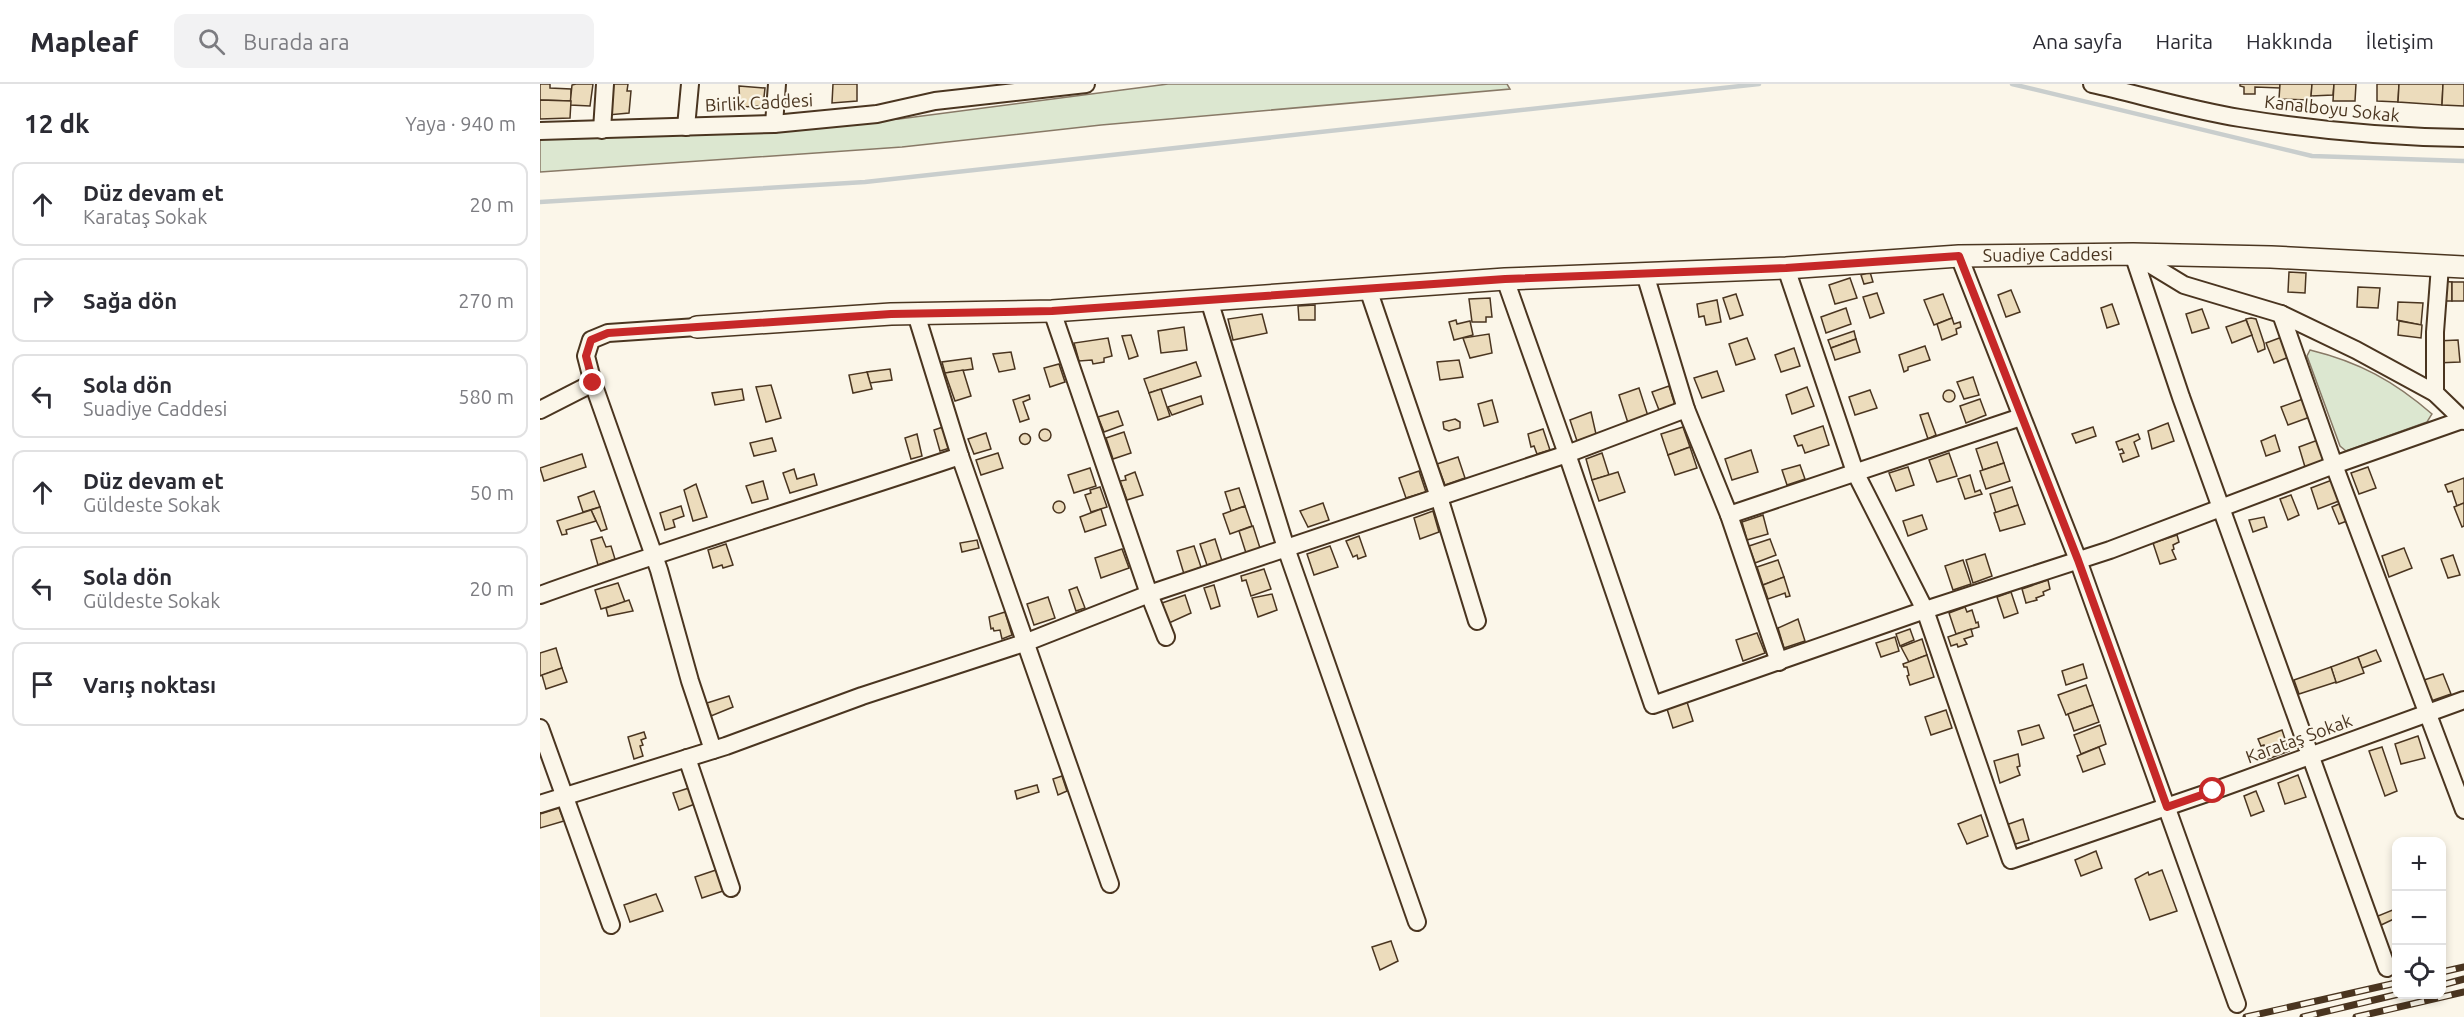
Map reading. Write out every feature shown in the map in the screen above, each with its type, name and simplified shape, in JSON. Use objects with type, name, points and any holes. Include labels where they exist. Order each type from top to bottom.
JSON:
[{"type":"main road","name":"Suadiye Caddesi","points":[[698,327],[916,314],[1052,311],[1505,279],[1786,268],[1959,256],[2133,254],[2271,257],[2464,267]]},
{"type":"street","points":[[602,130],[605,84]]},
{"type":"street","points":[[686,127],[690,84]]},
{"type":"street","points":[[774,124],[777,84]]},
{"type":"street","points":[[935,84],[935,101]]},
{"type":"street","name":"Birlik Caddesi","points":[[540,131],[774,124],[877,114],[935,101],[1086,84]]},
{"type":"street","name":"Kanalboyu Sokak","points":[[2092,84],[2240,118],[2359,133],[2464,138]]},
{"type":"street","points":[[1505,279],[1653,705],[1925,610],[2078,560],[2221,509],[2334,465],[2464,422],[2435,393],[2356,350],[2281,314],[2184,285],[2133,254]]},
{"type":"street","points":[[2133,254],[2221,509],[2387,968]]},
{"type":"street","points":[[1959,256],[2078,560],[2237,1004]]},
{"type":"street","points":[[2435,393],[2435,332],[2440,266]]},
{"type":"street","points":[[1786,268],[1856,472],[1925,610]]},
{"type":"street","points":[[1645,274],[1686,409],[1729,515],[1779,662]]},
{"type":"street","points":[[1368,289],[1477,621]]},
{"type":"street","points":[[1209,300],[1286,548],[1417,922]]},
{"type":"street","points":[[1052,311],[1149,594],[1166,637]]},
{"type":"street","points":[[916,314],[960,456],[1110,884]]},
{"type":"street","points":[[2281,314],[2334,465],[2464,810]]},
{"type":"street","points":[[698,327],[608,333],[591,340],[586,356],[593,383],[653,554],[713,750]]},
{"type":"street","points":[[540,410],[593,383]]},
{"type":"street","points":[[540,804],[713,750],[862,696],[1027,642],[1149,594],[1567,454],[1686,409]]},
{"type":"street","points":[[1729,515],[2021,417]]},
{"type":"street","points":[[540,595],[653,554],[824,502],[960,456]]},
{"type":"street","name":"Karataş Sokak","points":[[1925,610],[2011,860],[2167,807],[2464,700]]},
{"type":"street","points":[[540,728],[611,925]]},
{"type":"street","points":[[687,758],[732,888]]},
{"type":"green space","points":[[1168,84],[1507,84],[1510,89],[1101,125],[902,147],[540,172],[540,139],[899,119]]},
{"type":"green space","points":[[2310,350],[2344,360],[2375,374],[2390,382],[2432,414],[2427,422],[2346,451],[2340,446],[2307,356]]},
{"type":"building","points":[[540,84],[550,84],[550,88],[571,89],[571,101],[540,100]]},
{"type":"building","points":[[593,84],[590,106],[570,105],[572,85]]},
{"type":"building","points":[[611,84],[628,84],[627,91],[631,91],[629,113],[608,115]]},
{"type":"building","points":[[833,84],[857,84],[857,101],[832,103]]},
{"type":"building","points":[[2240,84],[2280,84],[2280,88],[2255,87],[2255,94],[2244,94],[2244,87]]},
{"type":"building","points":[[2280,84],[2312,84],[2311,100],[2279,99]]},
{"type":"building","points":[[2312,84],[2334,84],[2333,95],[2311,96]]},
{"type":"building","points":[[2334,84],[2356,84],[2355,101],[2333,101]]},
{"type":"building","points":[[2377,84],[2399,84],[2398,102],[2377,101]]},
{"type":"building","points":[[2399,84],[2443,84],[2442,105],[2398,102]]},
{"type":"building","points":[[2443,84],[2464,84],[2464,106],[2442,105]]},
{"type":"building","points":[[739,86],[765,88],[763,106],[740,107]]},
{"type":"building","points":[[540,100],[571,101],[570,118],[540,119]]},
{"type":"building","points":[[1870,272],[1873,282],[1864,284],[1861,275]]},
{"type":"building","points":[[2289,272],[2306,273],[2305,293],[2288,292]]},
{"type":"building","points":[[1850,278],[1857,298],[1835,304],[1829,285]]},
{"type":"building","points":[[2440,281],[2452,282],[2452,301],[2439,301]]},
{"type":"building","points":[[2452,282],[2464,282],[2464,301],[2452,301]]},
{"type":"building","points":[[2358,287],[2380,288],[2378,308],[2357,307]]},
{"type":"building","points":[[2011,290],[2020,312],[2006,317],[1998,295]]},
{"type":"building","points":[[1877,293],[1884,313],[1870,318],[1863,297]]},
{"type":"building","points":[[1736,294],[1743,315],[1730,319],[1723,298]]},
{"type":"building","points":[[1943,294],[1952,318],[1934,325],[1924,300]]},
{"type":"building","points":[[1490,298],[1492,317],[1486,317],[1486,322],[1472,322],[1469,299]]},
{"type":"building","points":[[1717,300],[1721,322],[1706,325],[1704,316],[1699,317],[1697,304]]},
{"type":"building","points":[[2398,302],[2423,303],[2421,325],[2397,320]]},
{"type":"building","points":[[2112,304],[2119,324],[2107,328],[2101,308]]},
{"type":"building","points":[[1315,305],[1315,320],[1299,320],[1298,306]]},
{"type":"building","points":[[1846,308],[1851,324],[1826,333],[1821,317]]},
{"type":"building","points":[[2202,309],[2209,328],[2192,333],[2186,314]]},
{"type":"building","points":[[1262,314],[1267,333],[1233,340],[1228,319]]},
{"type":"building","points":[[1952,318],[1954,324],[1960,322],[1961,327],[1956,329],[1957,334],[1942,340],[1937,324]]},
{"type":"building","points":[[2246,319],[2256,319],[2264,343],[2265,349],[2258,352]]},
{"type":"building","points":[[1456,320],[1457,324],[1470,321],[1473,335],[1454,340],[1449,322]]},
{"type":"building","points":[[2246,320],[2252,335],[2232,343],[2226,327]]},
{"type":"building","points":[[2399,321],[2422,325],[2421,338],[2398,335]]},
{"type":"building","points":[[1184,327],[1187,350],[1161,353],[1158,331]]},
{"type":"building","points":[[1854,331],[1856,339],[1831,348],[1828,340]]},
{"type":"building","points":[[1489,334],[1492,353],[1470,358],[1463,338]]},
{"type":"building","points":[[1131,335],[1138,356],[1129,359],[1122,336]]},
{"type":"building","points":[[2282,337],[2289,357],[2274,363],[2266,343]]},
{"type":"building","points":[[1108,338],[1112,356],[1104,358],[1104,362],[1093,364],[1092,360],[1079,361],[1074,343]]},
{"type":"building","points":[[1747,338],[1755,359],[1736,365],[1729,344]]},
{"type":"building","points":[[1856,339],[1860,352],[1835,360],[1831,348]]},
{"type":"building","points":[[2458,340],[2460,362],[2436,363],[2436,341]]},
{"type":"building","points":[[1925,346],[1930,360],[1908,367],[1908,370],[1904,372],[1899,355]]},
{"type":"building","points":[[1794,348],[1800,366],[1781,372],[1775,355]]},
{"type":"building","points":[[1011,352],[1015,369],[999,372],[993,354]]},
{"type":"building","points":[[971,358],[973,369],[945,373],[942,362]]},
{"type":"building","points":[[1459,360],[1463,377],[1440,380],[1437,362]]},
{"type":"building","points":[[1196,362],[1201,376],[1149,393],[1144,379]]},
{"type":"building","points":[[1059,364],[1065,382],[1050,387],[1044,368]]},
{"type":"building","points":[[890,369],[892,380],[870,383],[867,372]]},
{"type":"building","points":[[963,370],[971,396],[955,401],[945,373]]},
{"type":"building","points":[[1717,371],[1724,391],[1702,398],[1694,378]]},
{"type":"building","points":[[867,372],[872,389],[853,393],[849,375]]},
{"type":"building","points":[[1973,377],[1979,395],[1964,399],[1957,382]]},
{"type":"building","points":[[771,385],[781,418],[766,422],[756,387]]},
{"type":"building","points":[[1669,386],[1675,405],[1659,410],[1652,392]]},
{"type":"building","points":[[1807,387],[1814,406],[1792,414],[1786,395]]},
{"type":"building","points":[[1639,388],[1648,416],[1628,423],[1619,395]]},
{"type":"building","points":[[742,389],[744,400],[715,405],[712,393]]},
{"type":"building","points":[[1161,389],[1170,416],[1158,420],[1149,393]]},
{"type":"building","points":[[1870,390],[1877,408],[1855,415],[1849,397]]},
{"type":"building","points":[[1951,390],[1955,396],[1951,402],[1947,402],[1943,394]]},
{"type":"building","points":[[1029,395],[1030,399],[1023,402],[1029,419],[1020,422],[1013,400]]},
{"type":"building","points":[[1201,396],[1203,404],[1172,415],[1168,407]]},
{"type":"building","points":[[1980,399],[1986,415],[1966,423],[1960,406]]},
{"type":"building","points":[[2303,399],[2310,417],[2288,425],[2281,407]]},
{"type":"building","points":[[1492,400],[1498,422],[1484,426],[1478,404]]},
{"type":"building","points":[[1118,411],[1123,425],[1104,432],[1098,417]]},
{"type":"building","points":[[1591,412],[1596,434],[1577,441],[1570,420]]},
{"type":"building","points":[[1928,413],[1936,435],[1928,439],[1920,415]]},
{"type":"building","points":[[1455,419],[1460,422],[1460,428],[1449,431],[1444,429],[1443,422]]},
{"type":"building","points":[[2168,423],[2174,441],[2152,449],[2148,431]]},
{"type":"building","points":[[1823,426],[1829,445],[1805,453],[1802,445],[1798,446],[1794,436]]},
{"type":"building","points":[[943,427],[950,448],[940,451],[934,430]]},
{"type":"building","points":[[1683,427],[1690,447],[1668,455],[1661,434]]},
{"type":"building","points":[[2093,427],[2096,436],[2076,443],[2072,434]]},
{"type":"building","points":[[1045,429],[1051,435],[1045,441],[1039,435]]},
{"type":"building","points":[[1543,429],[1550,450],[1537,454],[1534,446],[1531,447],[1528,434]]},
{"type":"building","points":[[1124,432],[1131,453],[1113,459],[1106,438]]},
{"type":"building","points":[[986,433],[991,449],[974,454],[968,439]]},
{"type":"building","points":[[917,434],[922,456],[911,459],[905,438]]},
{"type":"building","points":[[1025,434],[1029,435],[1029,443],[1025,444],[1021,443],[1020,439],[1021,435]]},
{"type":"building","points":[[2138,434],[2140,439],[2134,442],[2139,456],[2123,462],[2120,454],[2124,453],[2122,449],[2119,450],[2116,442]]},
{"type":"building","points":[[2275,435],[2280,451],[2266,456],[2261,441]]},
{"type":"building","points":[[772,438],[776,451],[754,456],[750,443]]},
{"type":"building","points":[[2318,440],[2324,461],[2305,467],[2299,447]]},
{"type":"building","points":[[1997,442],[2004,463],[1983,470],[1976,449]]},
{"type":"building","points":[[1690,447],[1697,468],[1675,475],[1668,455]]},
{"type":"building","points":[[1751,450],[1758,472],[1732,480],[1725,459]]},
{"type":"building","points":[[998,453],[1003,468],[981,475],[976,460]]},
{"type":"building","points":[[1602,453],[1609,475],[1592,480],[1586,459]]},
{"type":"building","points":[[1949,453],[1957,476],[1937,482],[1929,460]]},
{"type":"building","points":[[582,454],[586,467],[544,481],[540,468]]},
{"type":"building","points":[[1458,457],[1465,478],[1445,485],[1437,464]]},
{"type":"building","points":[[2004,463],[2010,481],[1986,489],[1980,471]]},
{"type":"building","points":[[1800,465],[1805,479],[1787,485],[1782,470]]},
{"type":"building","points":[[1908,467],[1914,485],[1896,491],[1889,473]]},
{"type":"building","points":[[2368,467],[2376,488],[2359,494],[2351,473]]},
{"type":"building","points":[[1090,468],[1096,486],[1074,493],[1068,475]]},
{"type":"building","points":[[794,469],[797,479],[814,474],[817,485],[790,493],[783,473]]},
{"type":"building","points":[[1419,471],[1426,492],[1406,498],[1399,478]]},
{"type":"building","points":[[1135,472],[1143,495],[1127,500],[1120,481],[1126,480],[1125,476]]},
{"type":"building","points":[[1618,472],[1625,492],[1599,501],[1592,480]]},
{"type":"building","points":[[1970,475],[1975,492],[1980,490],[1982,494],[1965,499],[1958,479]]},
{"type":"building","points":[[2464,478],[2464,503],[2457,506],[2452,491],[2448,492],[2445,485]]},
{"type":"building","points":[[2332,480],[2339,501],[2318,509],[2311,488]]},
{"type":"building","points":[[763,481],[768,499],[752,503],[746,486]]},
{"type":"building","points":[[696,484],[707,517],[693,521],[684,490]]},
{"type":"building","points":[[1100,487],[1107,507],[1091,512],[1085,495],[1091,493],[1090,490]]},
{"type":"building","points":[[2012,487],[2018,505],[1996,513],[1990,494]]},
{"type":"building","points":[[1239,488],[1245,506],[1231,511],[1225,492]]},
{"type":"building","points":[[594,491],[600,507],[583,512],[578,497]]},
{"type":"building","points":[[2291,495],[2299,515],[2288,520],[2280,499]]},
{"type":"building","points":[[1061,501],[1064,502],[1064,512],[1057,513],[1054,512],[1053,505],[1054,502]]},
{"type":"building","points":[[1323,503],[1329,520],[1308,527],[1300,511]]},
{"type":"building","points":[[2341,503],[2347,521],[2339,524],[2332,507]]},
{"type":"building","points":[[2464,503],[2464,526],[2462,527],[2454,507]]},
{"type":"building","points":[[2018,505],[2025,524],[2000,531],[1994,513]]},
{"type":"building","points":[[681,506],[684,516],[673,520],[675,527],[665,530],[660,513]]},
{"type":"building","points":[[1245,506],[1252,526],[1230,534],[1223,514]]},
{"type":"building","points":[[600,507],[607,529],[601,531],[591,510]]},
{"type":"building","points":[[1101,509],[1106,525],[1085,532],[1080,517]]},
{"type":"building","points":[[591,510],[596,521],[566,530],[567,534],[562,535],[557,521]]},
{"type":"building","points":[[1433,511],[1439,532],[1420,539],[1414,518]]},
{"type":"building","points":[[1763,515],[1768,534],[1747,540],[1742,522]]},
{"type":"building","points":[[1922,515],[1927,529],[1908,536],[1903,521]]},
{"type":"building","points":[[2264,517],[2267,527],[2253,532],[2249,520]]},
{"type":"building","points":[[1253,526],[1260,548],[1246,553],[1239,531]]},
{"type":"building","points":[[2177,535],[2179,542],[2173,545],[2172,550],[2176,559],[2160,564],[2153,543]]},
{"type":"building","points":[[1359,536],[1366,556],[1358,559],[1357,555],[1353,557],[1346,541]]},
{"type":"building","points":[[602,537],[606,547],[611,546],[615,559],[598,565],[591,540]]},
{"type":"building","points":[[1215,539],[1222,561],[1207,565],[1200,544]]},
{"type":"building","points":[[1770,539],[1776,555],[1755,563],[1749,546]]},
{"type":"building","points":[[977,540],[979,548],[962,552],[960,543]]},
{"type":"building","points":[[726,544],[733,565],[713,568],[708,550]]},
{"type":"building","points":[[1194,546],[1201,567],[1184,574],[1177,551]]},
{"type":"building","points":[[1330,546],[1338,567],[1314,575],[1307,554]]},
{"type":"building","points":[[2404,548],[2412,568],[2389,577],[2382,556]]},
{"type":"building","points":[[1122,549],[1129,568],[1101,578],[1095,558]]},
{"type":"building","points":[[1985,554],[1992,576],[1973,583],[1966,560]]},
{"type":"building","points":[[2453,555],[2460,575],[2448,578],[2441,559]]},
{"type":"building","points":[[1778,560],[1784,577],[1763,585],[1757,567]]},
{"type":"building","points":[[1963,560],[1971,584],[1953,590],[1945,566]]},
{"type":"building","points":[[1264,569],[1271,589],[1251,596],[1246,580],[1242,581],[1241,576]]},
{"type":"building","points":[[1784,577],[1790,596],[1786,597],[1785,593],[1768,599],[1763,585]]},
{"type":"building","points":[[2048,580],[2050,589],[2043,592],[2044,595],[2036,598],[2037,600],[2026,603],[2022,589]]},
{"type":"building","points":[[618,583],[625,602],[601,609],[595,590]]},
{"type":"building","points":[[1214,585],[1220,606],[1211,609],[1204,588]]},
{"type":"building","points":[[1077,587],[1085,608],[1076,611],[1069,590]]},
{"type":"building","points":[[2011,592],[2018,613],[2004,618],[1997,597]]},
{"type":"building","points":[[1272,594],[1277,610],[1258,617],[1252,598]]},
{"type":"building","points":[[1185,595],[1191,613],[1169,623],[1162,603]]},
{"type":"building","points":[[1048,597],[1055,618],[1034,625],[1027,604]]},
{"type":"building","points":[[629,600],[633,611],[608,616],[606,608]]},
{"type":"building","points":[[1965,607],[1967,612],[1972,610],[1979,627],[1956,634],[1949,613]]},
{"type":"building","points":[[1005,612],[1012,635],[1002,639],[1000,630],[991,629],[989,617]]},
{"type":"building","points":[[1798,619],[1805,641],[1784,648],[1778,628]]},
{"type":"building","points":[[1910,629],[1914,640],[1900,646],[1896,634]]},
{"type":"building","points":[[1971,629],[1973,636],[1964,639],[1967,644],[1958,647],[1957,644],[1951,646],[1948,637]]},
{"type":"building","points":[[1757,633],[1765,653],[1743,661],[1736,640]]},
{"type":"building","points":[[1895,637],[1899,651],[1881,657],[1876,643]]},
{"type":"building","points":[[1922,639],[1927,655],[1909,662],[1901,647]]},
{"type":"building","points":[[556,648],[562,668],[540,676],[540,653]]},
{"type":"building","points":[[2376,650],[2381,661],[2362,668],[2358,657]]},
{"type":"building","points":[[1927,655],[1934,677],[1910,685],[1907,667],[1903,664]]},
{"type":"building","points":[[2358,657],[2364,673],[2336,683],[2331,667]]},
{"type":"building","points":[[2083,664],[2087,678],[2066,685],[2062,671]]},
{"type":"building","points":[[2331,667],[2336,682],[2299,694],[2294,680]]},
{"type":"building","points":[[562,668],[567,682],[546,689],[542,675]]},
{"type":"building","points":[[2443,674],[2451,694],[2431,701],[2424,680]]},
{"type":"building","points":[[2086,685],[2093,705],[2066,715],[2058,695]]},
{"type":"building","points":[[729,696],[733,707],[711,716],[707,703]]},
{"type":"building","points":[[1687,702],[1693,721],[1673,728],[1667,709]]},
{"type":"building","points":[[2093,705],[2099,722],[2074,731],[2068,714]]},
{"type":"building","points":[[1946,710],[1952,728],[1931,735],[1925,717]]},
{"type":"building","points":[[2039,725],[2044,738],[2022,745],[2018,731]]},
{"type":"building","points":[[2100,725],[2106,744],[2081,754],[2074,735]]},
{"type":"building","points":[[2282,730],[2289,751],[2268,759],[2264,745],[2261,746],[2258,739]]},
{"type":"building","points":[[644,732],[646,738],[641,740],[643,745],[640,746],[643,756],[634,759],[628,737]]},
{"type":"building","points":[[2418,736],[2425,758],[2401,764],[2395,744]]},
{"type":"building","points":[[2099,747],[2105,764],[2083,772],[2077,756]]},
{"type":"building","points":[[2382,747],[2397,791],[2385,796],[2369,751]]},
{"type":"building","points":[[2018,754],[2020,766],[2017,767],[2020,775],[2000,783],[1994,761]]},
{"type":"building","points":[[2298,775],[2306,797],[2285,804],[2278,783]]},
{"type":"building","points":[[1062,776],[1067,791],[1058,795],[1053,779]]},
{"type":"building","points":[[1037,785],[1039,792],[1017,799],[1015,791]]},
{"type":"building","points":[[689,788],[695,804],[679,810],[673,793]]},
{"type":"building","points":[[2256,791],[2264,811],[2251,816],[2244,796]]},
{"type":"building","points":[[559,808],[564,821],[540,828],[540,814]]},
{"type":"building","points":[[1981,815],[1988,836],[1967,844],[1958,824]]},
{"type":"building","points":[[2023,819],[2029,840],[2012,845],[2006,825]]},
{"type":"building","points":[[2096,851],[2102,868],[2081,876],[2075,860]]},
{"type":"building","points":[[716,870],[723,891],[702,898],[695,877]]},
{"type":"building","points":[[2162,870],[2177,911],[2150,920],[2135,879],[2148,872],[2149,875]]},
{"type":"building","points":[[656,894],[663,911],[630,922],[624,905]]},
{"type":"building","points":[[2392,910],[2392,920],[2379,926],[2373,918]]},
{"type":"building","points":[[1391,941],[1398,961],[1380,970],[1372,947]]},
{"type":"waterway","points":[[540,202],[865,182],[1759,84]]},
{"type":"waterway","points":[[2012,84],[2312,156],[2464,161]]},
{"type":"railway","points":[[2446,971],[2464,967]]},
{"type":"railway","points":[[2446,984],[2464,979]]},
{"type":"railway","points":[[2246,1017],[2392,984]]},
{"type":"railway","points":[[2356,1017],[2464,992]]},
{"type":"railway","points":[[2303,1017],[2392,996]]},
{"type":"route","points":[[593,383],[586,356],[591,340],[608,333],[891,314],[1052,311],[1505,279],[1786,268],[1959,256],[2078,560],[2167,807],[2213,791]]}]
